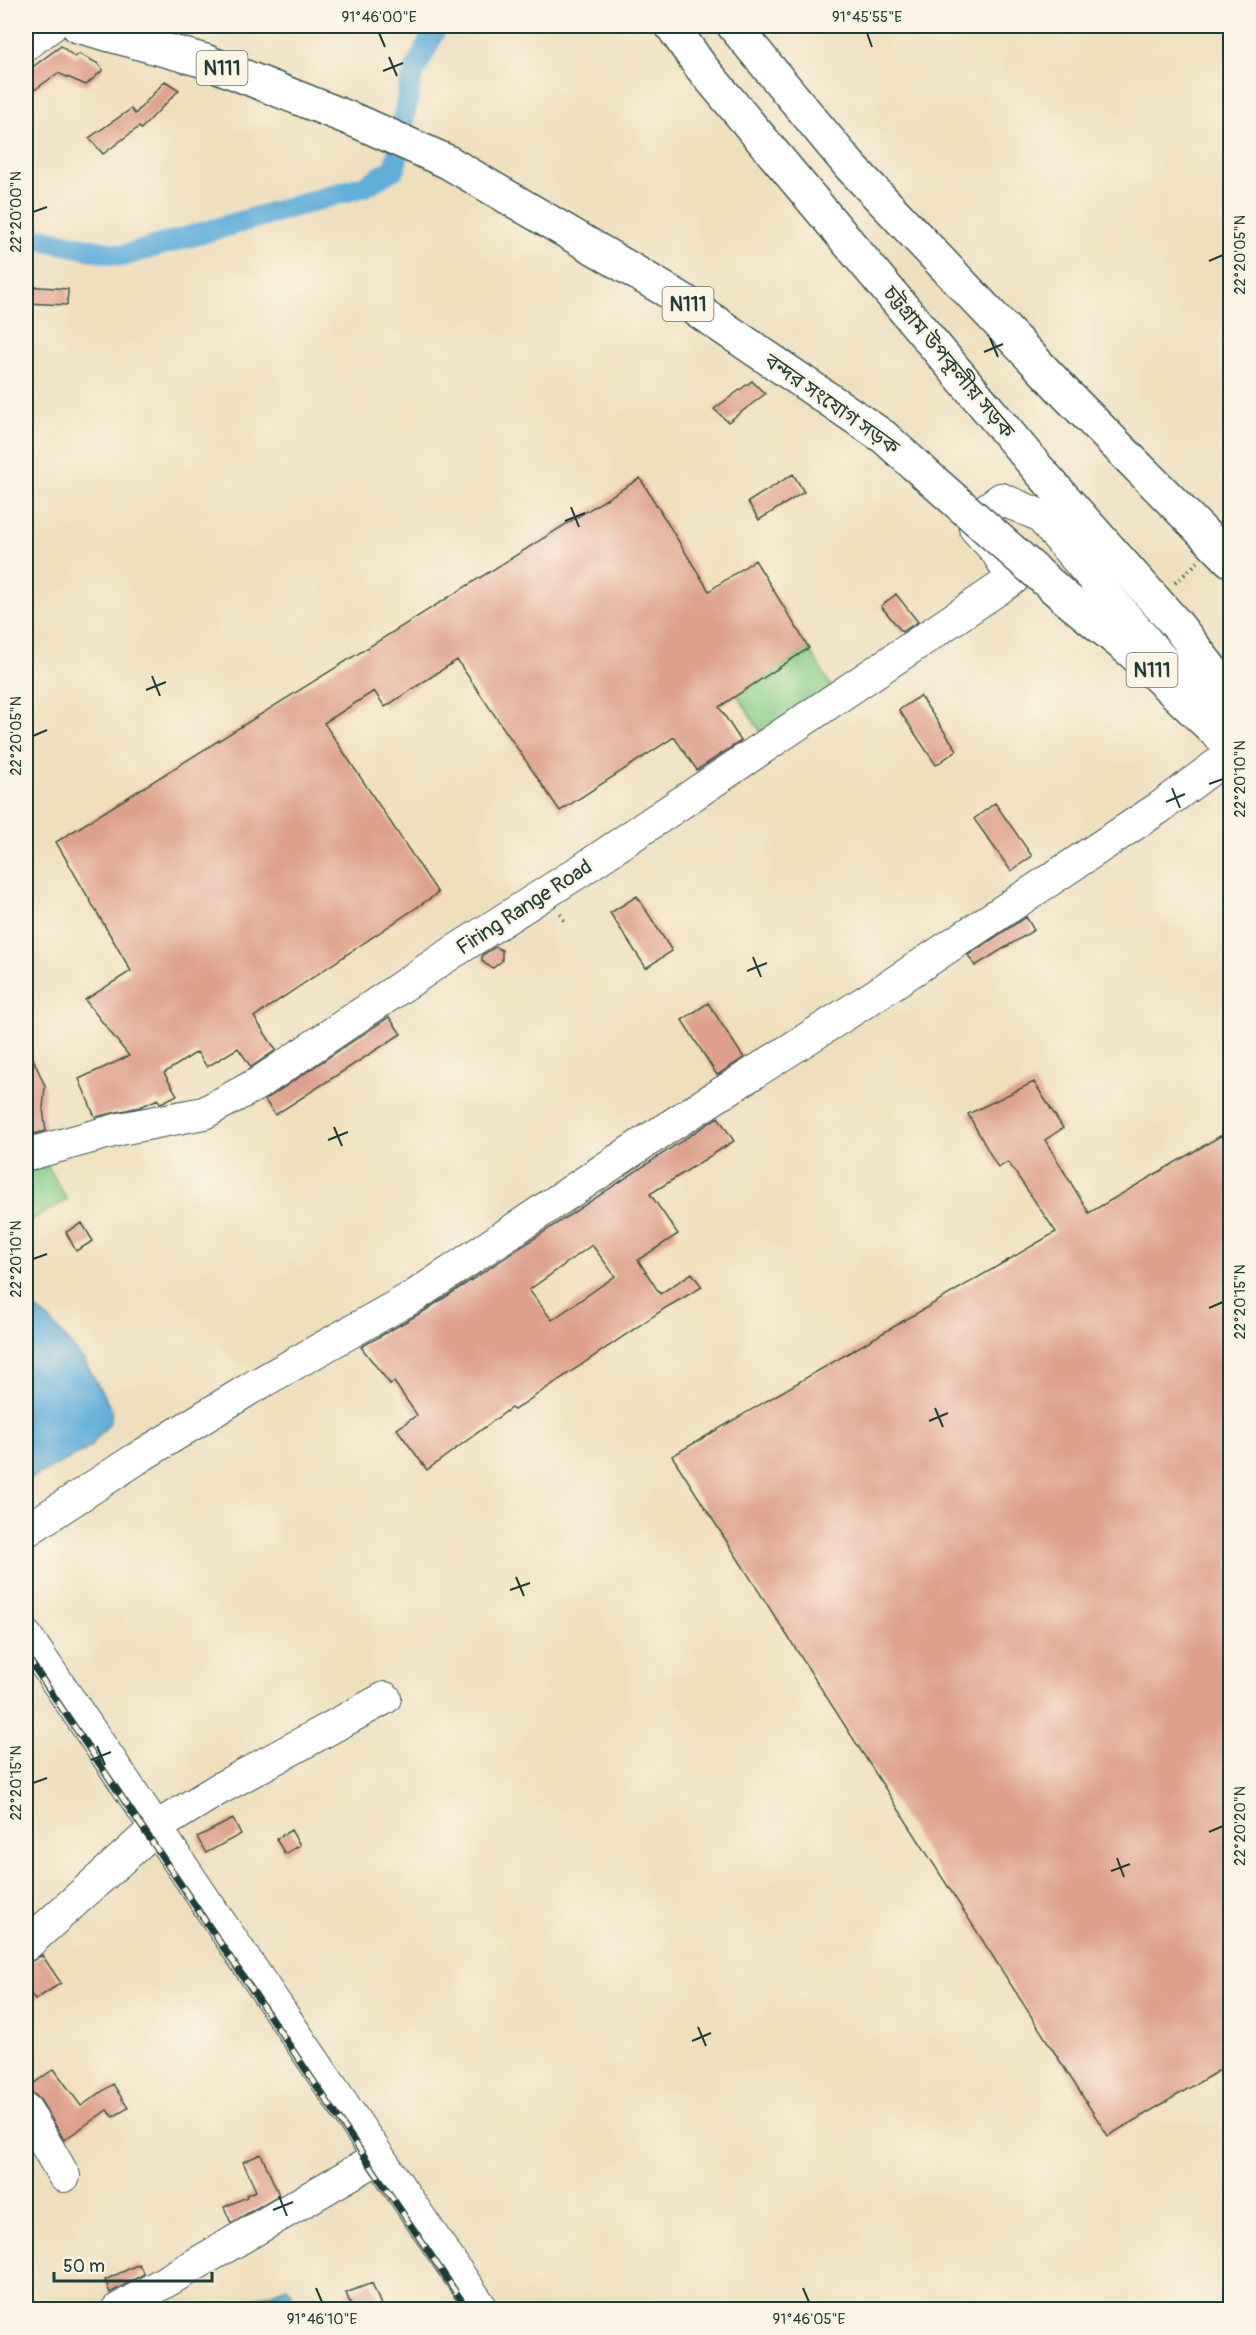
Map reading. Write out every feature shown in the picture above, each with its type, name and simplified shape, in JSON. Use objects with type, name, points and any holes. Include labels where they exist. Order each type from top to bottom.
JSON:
[{"type":"main road","name":"বন্দর সংযোগ সড়ক","points":[[78,26],[205,62],[361,123],[448,162],[681,299],[884,436],[1069,601],[1132,652],[1230,745]]},
{"type":"main road","name":"চট্টগ্রাম উপকূলীয় সড়ক","points":[[672,26],[701,67],[762,141],[1031,461],[1155,601],[1230,694]]},
{"type":"main road","points":[[734,26],[850,166],[1067,395],[1223,553]]},
{"type":"street","points":[[26,44],[51,26]]},
{"type":"street","name":"Firing Range Road","points":[[26,1155],[120,1129],[204,1113],[259,1083],[441,960],[590,865],[877,673],[1013,579],[997,552],[975,528],[982,513],[1000,499],[1039,515],[1165,663],[1197,696]]},
{"type":"street","points":[[1207,665],[1211,687],[1197,696],[1230,716]]},
{"type":"street","points":[[26,1531],[251,1388],[416,1295],[642,1144],[871,998],[1139,821],[1230,755]]},
{"type":"street","points":[[26,1636],[158,1827],[378,2158],[483,2310]]},
{"type":"street","points":[[26,1945],[158,1827],[217,1790],[385,1698]]},
{"type":"street","points":[[26,2110],[64,2176]]},
{"type":"street","points":[[117,2310],[378,2158]]},
{"type":"path","points":[[1155,601],[1223,553]]},
{"type":"green space","points":[[809,648],[832,688],[763,736],[737,695]]},
{"type":"green space","points":[[43,1157],[67,1200],[26,1223],[26,1167]]},
{"type":"water","points":[[35,1309],[49,1319],[85,1362],[112,1411],[110,1423],[88,1449],[26,1481],[26,1315]]},
{"type":"water","points":[[287,2287],[300,2309],[245,2309],[245,2303]]},
{"type":"building","points":[[61,46],[75,57],[79,54],[97,63],[103,70],[86,85],[58,73],[26,96],[26,72]]},
{"type":"building","points":[[165,81],[179,90],[141,129],[139,127],[103,154],[89,138],[131,109],[135,114]]},
{"type":"building","points":[[26,286],[68,289],[67,305],[26,303]]},
{"type":"building","points":[[752,381],[765,394],[728,422],[714,409]]},
{"type":"building","points":[[793,474],[804,492],[759,520],[748,502]]},
{"type":"building","points":[[640,478],[709,591],[755,560],[809,648],[719,707],[741,741],[697,770],[674,737],[560,811],[457,660],[385,707],[374,691],[324,723],[438,893],[254,1017],[276,1050],[251,1067],[238,1048],[207,1067],[197,1052],[164,1073],[177,1095],[160,1103],[158,1099],[140,1107],[95,1117],[79,1079],[129,1056],[85,1000],[131,971],[56,842]]},
{"type":"building","points":[[896,594],[918,622],[902,632],[881,606]]},
{"type":"building","points":[[920,696],[957,750],[936,765],[899,710]]},
{"type":"building","points":[[995,803],[1032,856],[1011,871],[974,819]]},
{"type":"building","points":[[637,896],[672,951],[646,968],[610,913]]},
{"type":"building","points":[[1026,917],[1034,930],[975,966],[968,955]]},
{"type":"building","points":[[495,947],[502,950],[502,961],[493,968],[485,964],[482,955]]},
{"type":"building","points":[[708,1003],[744,1058],[717,1075],[682,1020]]},
{"type":"building","points":[[389,1017],[401,1034],[275,1115],[265,1100]]},
{"type":"building","points":[[26,1043],[45,1086],[43,1109],[46,1131],[26,1136]]},
{"type":"building","points":[[1034,1082],[1063,1128],[1045,1140],[1089,1213],[1222,1135],[1230,1146],[1230,2064],[1108,2136],[672,1456],[1056,1232],[1008,1162],[998,1168],[968,1114]]},
{"type":"building","points":[[718,1117],[734,1141],[650,1194],[678,1234],[638,1260],[660,1294],[692,1273],[702,1287],[667,1307],[514,1410],[511,1408],[427,1470],[397,1429],[417,1415],[394,1382],[390,1384],[361,1347],[426,1310]],"holes":[[[592,1245],[615,1276],[552,1320],[529,1290]]]},
{"type":"building","points":[[82,1223],[93,1241],[76,1251],[66,1232]]},
{"type":"building","points":[[233,1819],[241,1834],[206,1853],[197,1837]]},
{"type":"building","points":[[291,1830],[300,1845],[285,1854],[276,1839]]},
{"type":"building","points":[[42,1955],[61,1983],[35,2000],[26,1987],[26,1962]]},
{"type":"building","points":[[54,2069],[81,2106],[113,2084],[128,2108],[113,2117],[107,2110],[64,2140],[41,2101],[34,2094],[26,2092],[26,2089]]},
{"type":"building","points":[[261,2154],[279,2195],[231,2223],[224,2207],[256,2191],[243,2162]]},
{"type":"building","points":[[139,2264],[144,2274],[110,2293],[105,2280]]},
{"type":"building","points":[[372,2283],[383,2310],[353,2310],[346,2293]]},
{"type":"waterway","points":[[26,236],[122,256],[365,186],[395,168],[411,78],[437,26]]},
{"type":"railway","points":[[26,1655],[468,2310]]}]
